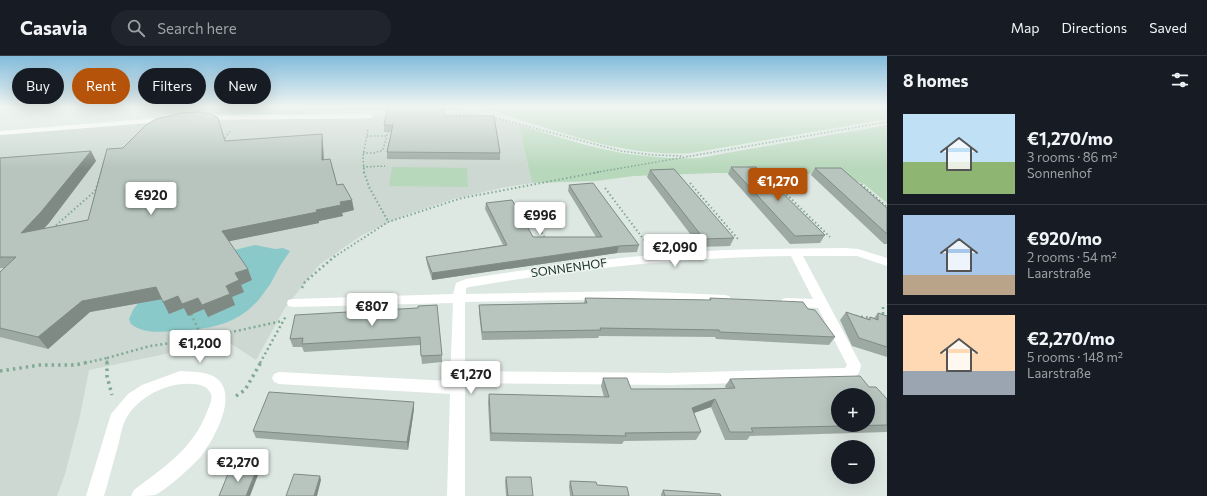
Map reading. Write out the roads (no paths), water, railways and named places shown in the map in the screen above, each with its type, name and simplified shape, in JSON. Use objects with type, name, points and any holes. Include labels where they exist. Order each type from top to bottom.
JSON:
[{"type":"street","points":[[0,133],[83,127]]},
{"type":"street","points":[[279,378],[458,382],[670,379],[849,374],[853,370],[854,365],[795,252]]},
{"type":"street","name":"SONNENHOF","points":[[456,496],[460,286],[466,283],[563,268],[656,257],[750,253],[845,252],[858,253],[887,262]]},
{"type":"street","points":[[293,303],[459,298],[632,296],[735,300]]},
{"type":"street","points":[[774,302],[824,307]]},
{"type":"street","points":[[95,496],[118,419],[133,399],[147,389],[163,382],[180,378],[197,378],[209,381],[218,390],[220,401],[208,431],[195,450],[176,469],[140,496]]},
{"type":"water","points":[[255,245],[275,249],[283,248],[290,251],[270,284],[248,310],[227,322],[203,329],[158,332],[147,331],[131,324],[129,319],[139,302],[226,252]]}]
